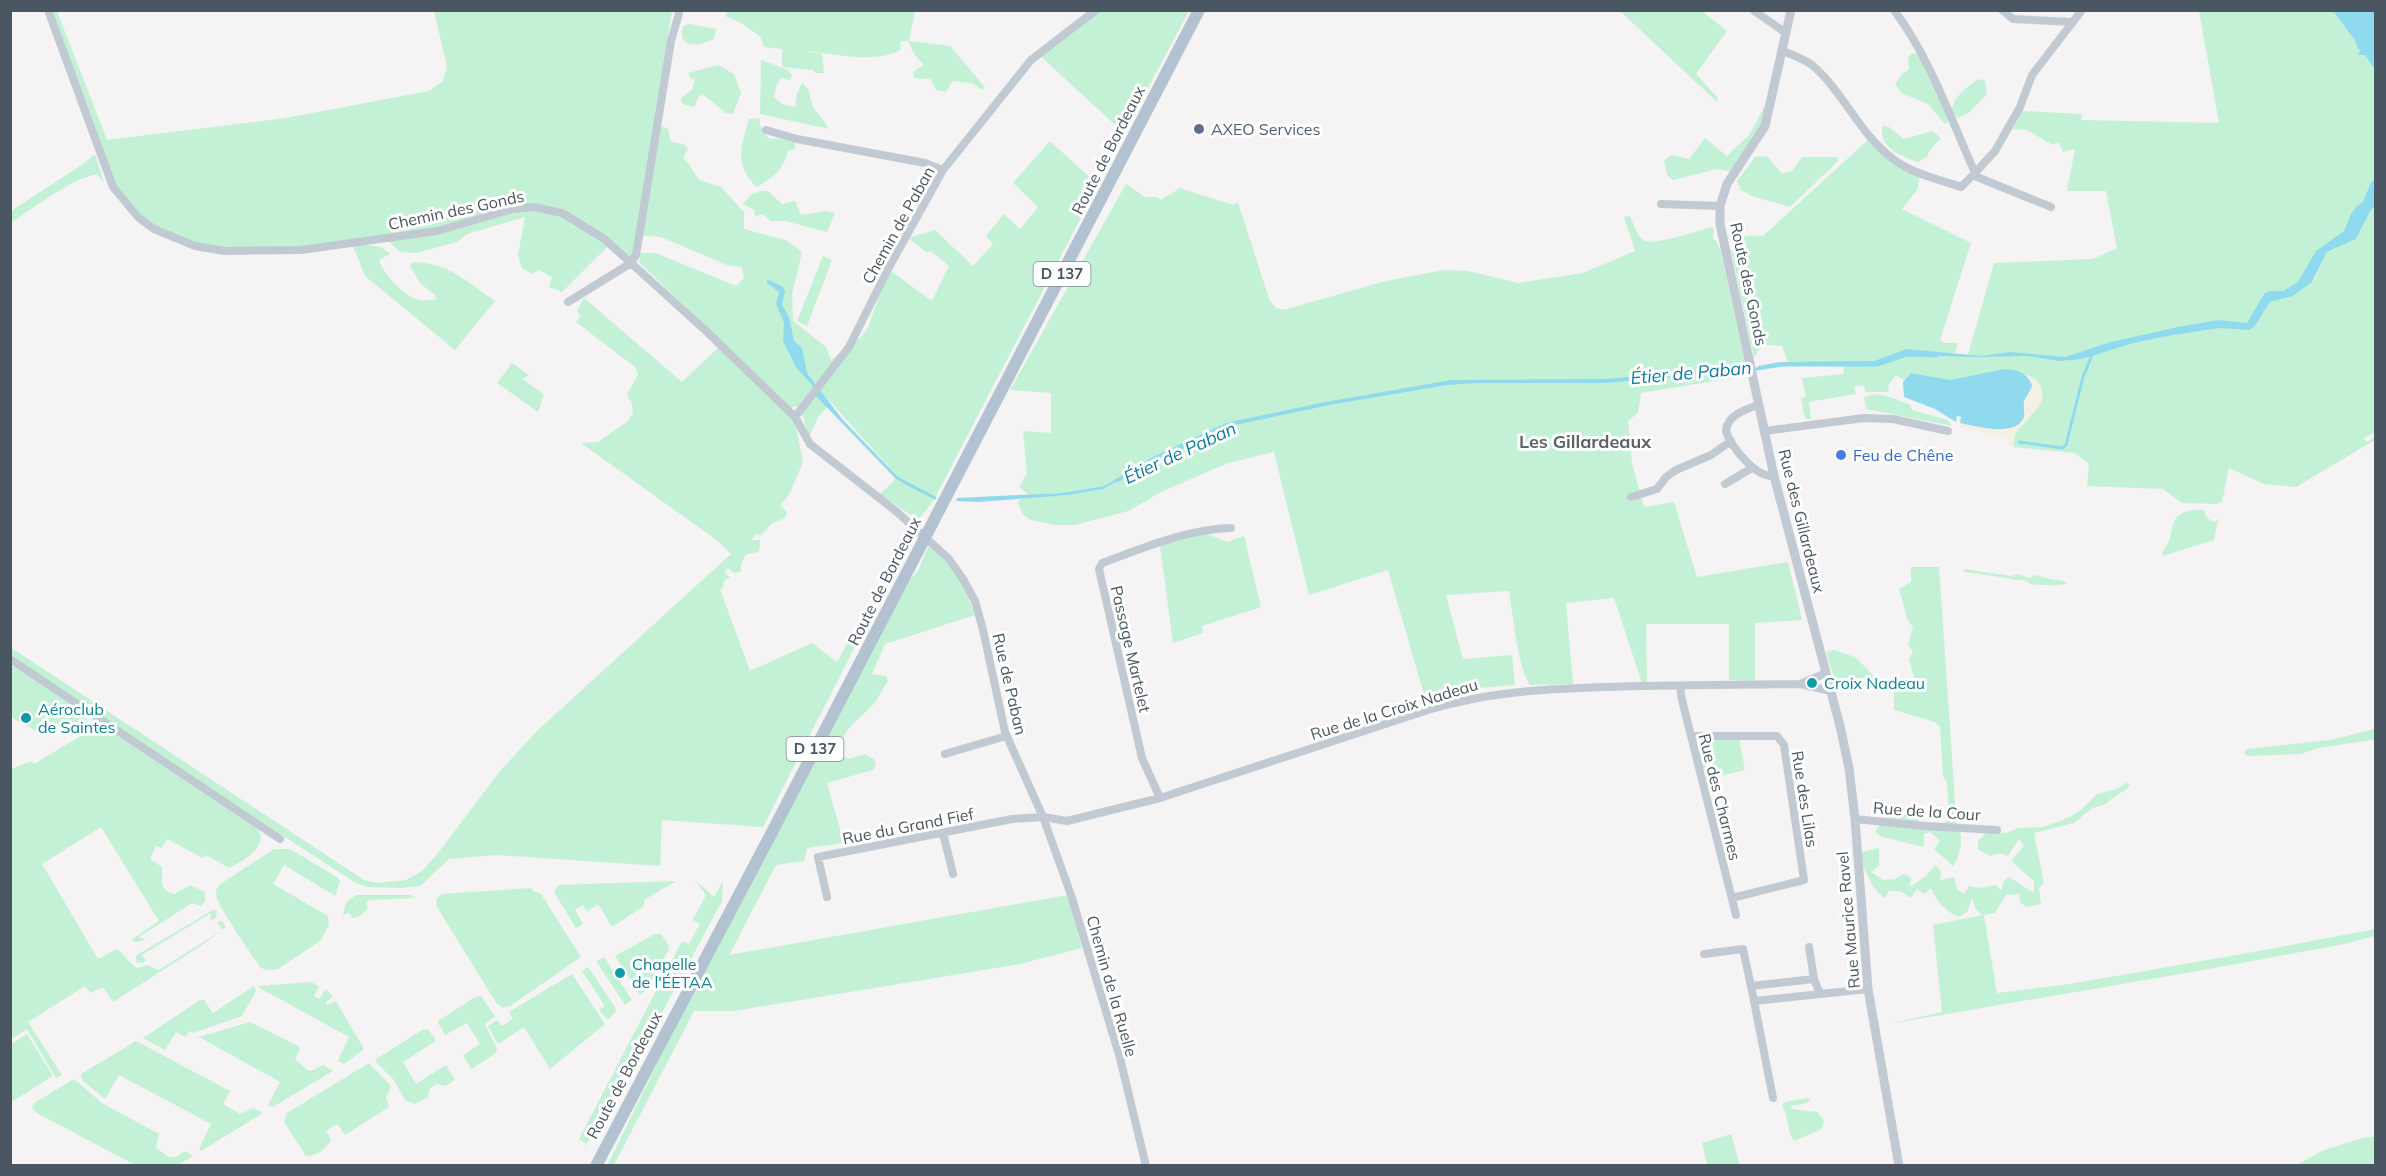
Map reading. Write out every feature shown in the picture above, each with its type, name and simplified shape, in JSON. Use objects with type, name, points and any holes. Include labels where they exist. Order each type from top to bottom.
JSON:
[{"type":"main road","name":"Route de Bordeaux","points":[[596,1166],[1199,10]]},
{"type":"street","name":"Chemin des Gonds","points":[[48,10],[113,187],[138,217],[154,229],[195,246],[225,251],[301,250],[437,231],[486,216],[534,207],[562,213],[603,238],[631,262],[795,417],[810,444],[897,512],[925,537]]},
{"type":"street","points":[[568,302],[631,262],[636,255],[671,41],[680,10]]},
{"type":"street","name":"Chemin de Paban","points":[[795,417],[849,347],[888,269],[943,170],[1031,60],[1096,10]]},
{"type":"street","points":[[1753,10],[1786,33]]},
{"type":"street","name":"Route des Gonds","points":[[1754,376],[1720,224],[1720,206],[1727,184],[1765,126],[1791,10]]},
{"type":"street","points":[[1894,10],[1926,64],[1977,177],[2051,207]]},
{"type":"street","points":[[2002,10],[2013,19],[2073,22]]},
{"type":"street","points":[[1783,51],[1811,64],[1837,93],[1870,138],[1892,159],[1911,171],[1961,187],[1995,151],[2020,107],[2032,75],[2082,10]]},
{"type":"street","points":[[766,130],[797,139],[925,163],[943,170]]},
{"type":"street","points":[[1661,204],[1720,206]]},
{"type":"street","name":"Rue des Gillardeaux","points":[[1754,376],[1774,476],[1826,673]]},
{"type":"street","points":[[1759,405],[1732,417],[1727,423],[1726,431],[1752,468],[1763,474],[1774,476]]},
{"type":"street","points":[[1764,431],[1864,418],[1893,419],[1948,431]]},
{"type":"street","points":[[1631,497],[1657,489],[1666,477],[1676,470],[1711,455],[1731,441]]},
{"type":"street","points":[[1725,484],[1752,468]]},
{"type":"street","name":"Passage Martelet","points":[[1161,798],[1142,758],[1099,569],[1102,562],[1156,543],[1212,529],[1231,528]]},
{"type":"street","name":"Rue de Paban","points":[[925,537],[949,559],[975,601],[1006,736],[1043,817]]},
{"type":"street","points":[[10,659],[280,838]]},
{"type":"street","points":[[1800,684],[1826,673]]},
{"type":"street","name":"Rue Maurice Ravel","points":[[1826,673],[1849,768],[1868,989],[1899,1166]]},
{"type":"street","points":[[1800,684],[1830,692]]},
{"type":"street","name":"Rue de la Croix Nadeau","points":[[1043,817],[1068,821],[1161,798],[1470,698],[1524,690],[1800,684]]},
{"type":"street","name":"Rue des Charmes","points":[[1680,686],[1736,915]]},
{"type":"street","name":"Rue des Lilas","points":[[1691,736],[1777,735],[1784,745],[1804,880],[1732,898]]},
{"type":"street","points":[[945,754],[1006,736]]},
{"type":"street","name":"Rue du Grand Fief","points":[[827,897],[818,857],[1012,819],[1043,817]]},
{"type":"street","name":"Chemin de la Ruelle","points":[[1043,817],[1071,895],[1113,1036],[1146,1166]]},
{"type":"street","name":"Rue de la Cour","points":[[1855,819],[1997,830]]},
{"type":"street","points":[[943,832],[952,874]]},
{"type":"street","points":[[1809,947],[1814,979],[1820,994]]},
{"type":"street","points":[[1704,954],[1743,949],[1773,1098]]},
{"type":"street","points":[[1751,986],[1814,979]]},
{"type":"street","points":[[1754,1001],[1868,989]]},
{"type":"green space","points":[[51,11],[57,11],[107,140],[286,118],[429,91],[443,81],[447,67],[434,11],[672,11],[655,123],[668,129],[671,142],[684,144],[688,149],[683,158],[699,180],[721,187],[744,212],[744,229],[786,240],[802,252],[792,294],[793,321],[826,347],[831,360],[861,337],[868,328],[888,269],[932,301],[949,266],[931,251],[926,252],[909,238],[935,230],[973,266],[993,244],[986,236],[1004,214],[1020,229],[1038,207],[1013,183],[1050,141],[1098,185],[935,498],[920,518],[915,518],[880,494],[896,479],[928,496],[930,494],[897,476],[827,398],[821,400],[827,407],[818,417],[809,437],[802,413],[805,404],[790,408],[639,262],[640,253],[656,253],[736,286],[744,278],[742,267],[727,265],[661,237],[639,235],[631,263],[596,230],[562,215],[609,245],[562,292],[549,287],[552,277],[539,270],[532,274],[522,268],[518,255],[525,217],[467,234],[457,242],[416,253],[400,252],[386,239],[491,214],[374,241],[260,251],[195,246],[154,229],[113,187],[100,140]]},
{"type":"green space","points":[[728,11],[915,11],[909,41],[950,46],[985,87],[982,90],[972,83],[953,81],[946,92],[936,90],[930,79],[914,78],[913,72],[924,65],[914,54],[908,41],[900,41],[901,49],[892,54],[880,56],[854,57],[804,51],[822,54],[824,73],[782,67],[782,49],[764,47],[761,37],[743,24],[725,16]]},
{"type":"green space","points":[[1096,11],[1189,11],[1124,133],[1038,54]]},
{"type":"green space","points":[[1620,11],[1702,11],[1727,31],[1696,74],[1718,98],[1717,102]]},
{"type":"green space","points":[[2199,11],[2335,11],[2375,70],[2375,185],[2339,239],[2319,253],[2309,284],[2315,278],[2327,252],[2356,239],[2371,210],[2375,207],[2376,432],[2364,438],[2366,442],[2375,437],[2375,440],[2296,487],[2264,484],[2229,468],[2222,502],[2215,504],[2182,503],[2163,489],[2087,486],[2089,464],[2075,453],[2014,447],[2015,435],[2028,420],[2032,377],[2004,369],[1950,380],[1911,373],[1904,380],[1896,375],[1888,386],[1889,392],[1866,392],[1863,385],[1854,387],[1856,394],[1809,402],[1811,419],[1805,419],[1801,398],[1806,397],[1802,378],[1844,374],[1843,365],[1877,365],[1907,355],[1968,355],[1994,263],[2093,259],[2117,248],[2106,191],[2067,191],[2075,149],[2063,152],[2059,142],[2053,145],[2027,130],[2013,129],[2022,111],[2082,114],[2081,120],[2219,123]]},
{"type":"green space","points":[[689,24],[716,29],[714,39],[697,44],[686,43],[682,34],[683,26]]},
{"type":"green space","points":[[1912,53],[1918,54],[1943,104],[1949,121],[1945,124],[1928,104],[1901,93],[1895,84],[1909,69],[1908,58]]},
{"type":"green space","points":[[761,60],[788,70],[792,75],[790,80],[781,78],[774,97],[782,104],[795,107],[802,83],[809,90],[814,108],[829,129],[760,114]]},
{"type":"green space","points":[[718,65],[734,74],[741,93],[733,114],[726,113],[704,95],[699,96],[694,107],[682,104],[681,98],[692,90],[695,80],[690,78],[688,73]]},
{"type":"green space","points":[[1978,79],[1985,81],[1987,94],[1970,112],[1959,118],[1952,113],[1954,102],[1960,93]]},
{"type":"green space","points":[[1764,107],[1770,108],[1765,126],[1730,171],[1717,169],[1673,180],[1667,175],[1664,160],[1672,155],[1689,159],[1705,138],[1727,156],[1750,134]]},
{"type":"green space","points":[[759,118],[760,125],[768,138],[795,141],[795,149],[788,151],[777,172],[757,187],[744,171],[741,155],[749,119]]},
{"type":"green space","points":[[1883,125],[1904,139],[1932,131],[1941,138],[1927,157],[1918,162],[1892,150],[1887,145],[1882,133]]},
{"type":"green space","points":[[1870,138],[1920,176],[1917,190],[1902,209],[1971,243],[1940,340],[1945,343],[1958,343],[1955,353],[1906,349],[1874,361],[1791,365],[1782,346],[1772,345],[1759,350],[1754,358],[1731,250],[1734,250],[1733,243],[1743,237],[1763,236]]},
{"type":"green space","points":[[95,154],[104,183],[98,175],[80,180],[54,194],[11,223],[11,211]]},
{"type":"green space","points":[[1767,156],[1782,174],[1792,171],[1802,157],[1838,157],[1838,161],[1790,207],[1752,196],[1741,190],[1737,181],[1755,157]]},
{"type":"green space","points":[[1126,184],[1145,197],[1157,197],[1161,200],[1180,188],[1233,205],[1238,203],[1270,301],[1276,308],[1283,310],[1386,281],[1444,270],[1468,271],[1518,283],[1583,273],[1635,251],[1624,217],[1630,216],[1640,237],[1650,242],[1710,227],[1714,229],[1713,238],[1721,252],[1747,371],[1744,376],[1641,393],[1638,413],[1628,421],[1632,463],[1644,507],[1674,502],[1697,577],[1788,562],[1802,620],[1755,623],[1755,681],[1729,680],[1729,624],[1646,624],[1647,683],[1642,683],[1614,598],[1566,603],[1573,684],[1530,685],[1519,654],[1509,591],[1446,595],[1463,659],[1512,655],[1515,685],[1481,688],[1427,705],[1388,570],[1309,595],[1274,452],[1228,463],[1163,491],[1128,511],[1075,525],[1055,525],[1031,520],[1023,515],[1018,502],[1022,498],[1069,495],[1103,489],[1156,460],[1151,458],[1104,486],[1062,493],[1029,495],[1019,487],[1027,473],[1023,431],[1051,433],[1051,393],[1010,390]]},
{"type":"green space","points":[[768,191],[782,204],[795,201],[801,215],[825,211],[835,213],[827,232],[785,221],[771,221],[763,214],[755,217],[754,210],[743,204],[752,194]]},
{"type":"green space","points":[[353,246],[381,247],[390,254],[379,260],[381,265],[399,288],[416,299],[436,299],[435,295],[420,283],[410,266],[413,262],[447,270],[495,301],[455,350],[365,276]]},
{"type":"green space","points":[[823,256],[832,260],[807,326],[797,321]]},
{"type":"green space","points":[[584,298],[682,382],[721,345],[795,422],[803,462],[789,495],[780,505],[787,512],[785,518],[771,524],[761,535],[756,534],[751,540],[760,540],[758,552],[746,554],[741,564],[741,572],[734,573],[728,568],[724,573],[730,577],[724,581],[722,590],[720,589],[750,671],[812,643],[837,662],[862,616],[866,625],[763,827],[662,820],[660,866],[497,855],[449,859],[420,886],[367,887],[356,883],[51,686],[11,655],[10,647],[364,880],[376,883],[406,880],[422,871],[500,771],[538,730],[731,554],[718,541],[581,443],[598,442],[628,421],[633,413],[627,394],[638,375],[635,367],[576,322],[580,317],[577,310]]},
{"type":"green space","points":[[512,363],[529,375],[522,379],[544,394],[538,412],[497,383]]},
{"type":"green space","points":[[1873,394],[1887,396],[1910,405],[1912,410],[1948,420],[1952,426],[1866,409],[1864,398]]},
{"type":"green space","points":[[2204,510],[2207,518],[2214,522],[2218,519],[2214,540],[2163,556],[2162,552],[2170,539],[2174,521],[2183,513]]},
{"type":"green space","points":[[1205,533],[1227,542],[1244,536],[1261,607],[1202,626],[1203,633],[1173,643],[1160,545]]},
{"type":"green space","points":[[928,547],[937,552],[951,567],[963,586],[975,615],[885,644],[872,674],[886,676],[888,682],[874,703],[846,732],[839,753],[848,759],[865,754],[875,760],[876,765],[873,770],[827,783],[844,843],[807,848],[804,861],[776,865],[729,955],[1068,895],[1082,948],[1020,964],[734,1011],[694,1011],[614,1165],[607,1166],[680,1017],[905,584],[918,571]]},
{"type":"green space","points":[[1911,567],[1939,567],[1956,816],[1952,819],[1949,816],[1947,782],[1943,776],[1940,727],[1935,722],[1894,710],[1894,692],[1907,685],[1914,677],[1909,659],[1913,652],[1908,644],[1913,628],[1907,618],[1899,589],[1911,582]]},
{"type":"green space","points":[[1965,569],[2011,576],[2018,574],[2028,578],[2038,575],[2068,583],[2033,585],[2024,580],[1963,572]]},
{"type":"green space","points":[[1834,650],[1855,657],[1875,677],[1875,685],[1837,688],[1826,652]]},
{"type":"green space","points":[[18,666],[85,713],[87,722],[68,734],[58,730],[45,736],[11,717],[11,667]]},
{"type":"green space","points":[[104,726],[167,764],[256,825],[260,839],[259,845],[249,856],[229,868],[206,855],[203,858],[167,839],[162,848],[156,846],[150,859],[162,867],[162,884],[165,890],[174,894],[190,885],[205,892],[205,901],[201,906],[192,903],[139,937],[146,940],[136,942],[131,940],[159,921],[101,827],[42,864],[98,959],[117,949],[137,968],[148,965],[159,970],[222,930],[113,1002],[103,987],[90,993],[85,986],[28,1022],[62,1075],[56,1078],[27,1029],[11,1039],[11,769],[31,761],[34,764],[86,733]]},
{"type":"green space","points":[[2375,729],[2375,738],[2372,740],[2318,748],[2301,754],[2247,756],[2244,753],[2247,749],[2330,740]]},
{"type":"green space","points":[[1739,739],[1745,770],[1706,779],[1699,753],[1703,742]]},
{"type":"green space","points":[[2126,783],[2130,784],[2127,789],[2106,804],[2091,809],[2074,823],[2034,833],[2044,883],[2039,888],[2041,904],[2026,907],[2020,902],[2019,894],[2006,895],[1995,913],[1984,915],[1997,993],[2070,984],[2375,929],[2375,936],[2344,944],[2209,969],[1889,1024],[1942,1012],[1933,925],[1983,915],[1976,910],[1972,898],[1967,912],[1959,917],[1954,915],[1942,906],[1931,888],[1924,894],[1917,889],[1911,898],[1900,891],[1889,891],[1885,898],[1872,885],[1859,859],[1862,852],[1879,848],[1879,866],[1871,872],[1883,880],[1895,879],[1904,874],[1911,878],[1910,887],[1926,876],[1935,865],[1941,871],[1940,880],[1954,877],[1957,889],[1964,894],[1969,886],[1979,888],[1996,885],[2001,891],[2004,881],[2009,877],[2034,893],[2034,881],[2011,861],[2024,846],[2019,839],[2008,856],[2000,853],[1990,856],[1978,849],[1978,841],[1986,833],[2006,833],[2017,828],[2044,827],[2070,817],[2097,794],[2116,789]]},
{"type":"green space","points":[[1905,810],[1919,817],[1918,822],[1941,827],[1952,819],[1961,835],[1959,855],[1953,866],[1934,849],[1940,841],[1930,832],[1924,834],[1924,847],[1882,837],[1875,832],[1890,811]]},
{"type":"green space","points":[[274,849],[290,849],[337,877],[340,882],[335,896],[284,865],[273,884],[328,916],[329,925],[320,941],[278,969],[265,970],[260,967],[228,919],[216,892],[219,885]]},
{"type":"green space","points":[[694,879],[714,897],[723,881],[722,901],[656,1024],[646,1035],[583,1151],[586,1144],[579,1139],[682,941],[689,944],[700,924],[693,920],[706,895]]},
{"type":"green space","points":[[676,881],[644,900],[644,906],[612,927],[598,904],[587,912],[583,905],[575,910],[583,924],[576,928],[554,892],[559,885]]},
{"type":"green space","points":[[532,888],[533,891],[541,894],[581,957],[510,1006],[503,1008],[497,1004],[437,907],[436,899],[442,894]]},
{"type":"green space","points":[[356,895],[410,895],[416,898],[370,900],[366,902],[368,908],[360,916],[353,918],[349,913],[343,915],[346,902]]},
{"type":"green space","points":[[213,910],[217,911],[216,918],[210,921],[211,913],[142,955],[146,961],[136,962],[136,956],[140,953]]},
{"type":"green space","points":[[222,921],[226,927],[222,930],[217,922]]},
{"type":"green space","points":[[655,934],[661,934],[669,946],[668,951],[646,990],[640,995],[615,956]]},
{"type":"green space","points":[[604,957],[632,1000],[625,1005],[598,964],[597,961]]},
{"type":"green space","points":[[588,967],[615,1007],[616,1011],[608,1020],[599,1010],[605,1006],[582,971]]},
{"type":"green space","points":[[572,974],[605,1024],[550,1069],[524,1027],[498,1044],[488,1026],[497,1020],[502,1026],[513,1019],[509,1012]]},
{"type":"green space","points":[[311,982],[319,986],[314,996],[319,999],[326,989],[333,997],[326,1002],[327,1005],[336,1001],[364,1049],[344,1064],[338,1061],[349,1037],[258,986]]},
{"type":"green space","points":[[254,986],[256,991],[242,1016],[193,1033],[189,1031],[186,1037],[176,1032],[165,1050],[143,1038],[200,1000],[204,1000],[213,1013]]},
{"type":"green space","points":[[481,996],[495,1016],[485,1024],[497,1049],[495,1054],[471,1069],[463,1055],[480,1044],[467,1023],[445,1035],[438,1021],[475,997]]},
{"type":"green space","points":[[250,1022],[298,1046],[300,1049],[295,1059],[307,1070],[311,1071],[323,1065],[333,1071],[273,1107],[268,1105],[280,1082],[199,1037]]},
{"type":"green space","points":[[424,1029],[429,1030],[436,1041],[403,1062],[416,1084],[446,1065],[455,1080],[445,1086],[437,1084],[430,1088],[428,1097],[415,1104],[405,1100],[394,1080],[376,1062],[376,1059]]},
{"type":"green space","points":[[27,1034],[53,1076],[11,1102],[11,1044]]},
{"type":"green space","points":[[136,1041],[230,1091],[223,1104],[240,1114],[253,1108],[263,1113],[201,1151],[199,1149],[211,1124],[119,1075],[105,1099],[82,1080],[81,1074]]},
{"type":"green space","points":[[369,1063],[391,1086],[386,1098],[389,1107],[345,1135],[337,1124],[326,1131],[331,1139],[327,1146],[317,1153],[306,1156],[284,1122],[287,1113]]},
{"type":"green space","points":[[74,1079],[102,1103],[159,1134],[156,1148],[169,1157],[175,1157],[185,1151],[193,1156],[178,1165],[135,1165],[37,1113],[32,1108],[33,1104]]},
{"type":"green space","points":[[1811,1099],[1807,1103],[1791,1106],[1792,1109],[1817,1112],[1824,1120],[1822,1129],[1794,1141],[1782,1105],[1786,1102]]},
{"type":"green space","points":[[1731,1134],[1740,1165],[1707,1165],[1702,1143]]},
{"type":"green space","points":[[2366,1137],[2375,1137],[2375,1165],[2296,1165],[2324,1150]]},
{"type":"sand","points":[[2029,377],[2040,385],[2042,399],[2035,411],[2014,435],[2014,447],[2008,446],[2006,438],[1960,427],[1960,423],[1993,429],[2016,425],[2022,420],[2024,404],[2032,385]]},
{"type":"water","points":[[2333,11],[2375,11],[2375,70],[2365,55],[2358,55],[2360,52],[2354,39]]},
{"type":"water","points":[[2375,179],[2375,207],[2371,210],[2356,239],[2327,252],[2312,282],[2293,296],[2270,302],[2254,327],[2249,330],[2220,328],[2173,335],[2133,343],[2082,359],[2059,361],[2027,356],[1975,357],[1907,355],[1877,365],[1782,364],[1758,369],[1758,366],[1780,362],[1874,361],[1906,349],[1982,356],[2009,352],[2065,357],[2111,342],[2178,327],[2218,320],[2247,323],[2264,294],[2269,291],[2283,291],[2298,282],[2316,251],[2344,231],[2351,214],[2363,202],[2371,182]]},
{"type":"water","points":[[767,279],[783,287],[785,291],[782,305],[789,317],[794,341],[802,348],[807,373],[843,420],[897,476],[930,494],[929,496],[896,479],[814,394],[817,391],[796,367],[783,341],[784,323],[776,304],[779,292],[767,283]]},
{"type":"water","points":[[1745,368],[1745,371],[1605,383],[1447,385],[1335,404],[1230,426],[1165,455],[1103,489],[1069,495],[979,502],[956,501],[957,498],[1062,493],[1104,486],[1151,458],[1226,423],[1320,403],[1434,383],[1452,380],[1604,379]]},
{"type":"water","points":[[2004,369],[2021,372],[2032,385],[2024,405],[2024,417],[2013,427],[1995,429],[1960,423],[1961,417],[1957,416],[1956,422],[1935,409],[1904,397],[1903,382],[1911,373],[1950,380]]},
{"type":"waterway","name":"Étier de Paban","points":[[1742,371],[1783,365],[1877,365],[1907,355],[1937,356]]},
{"type":"waterway","points":[[2019,442],[2062,448],[2066,445],[2083,377],[2092,355]]},
{"type":"waterway","name":"Étier de Paban","points":[[1117,481],[1156,460],[1233,425]]},
{"type":"waterway","name":"Étier de Paban","points":[[904,482],[935,498]]},
{"type":"place","name":"AXEO Services","points":[[1199,129]]},
{"type":"place","name":"Feu de Chêne","points":[[1841,455]]},
{"type":"place","name":"Croix Nadeau","points":[[1812,683]]},
{"type":"place","name":"Aéroclub de Saintes","points":[[26,718]]},
{"type":"place","name":"Chapelle de l'ÉETAA","points":[[620,973]]},
{"type":"district","name":"Les Gillardeaux","points":[[1585,442]]}]
